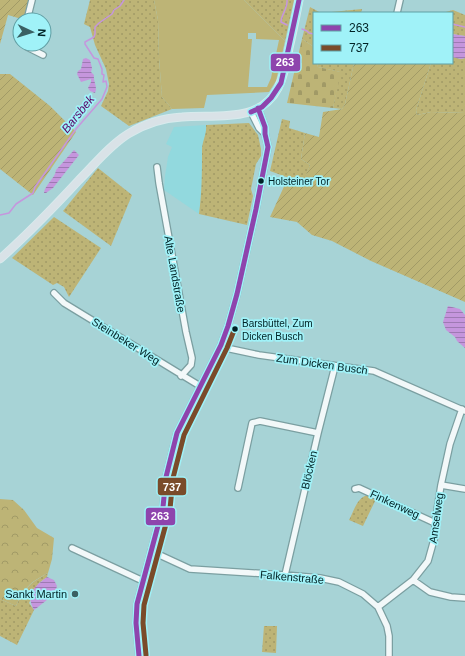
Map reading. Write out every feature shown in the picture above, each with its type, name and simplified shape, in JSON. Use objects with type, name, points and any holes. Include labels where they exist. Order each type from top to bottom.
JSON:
[{"type":"main road","points":[[0,259],[26,235],[109,148],[130,133],[151,122],[164,119],[232,115],[255,110],[271,98],[281,83],[299,0]]},
{"type":"street","points":[[29,12],[32,0]]},
{"type":"street","points":[[397,12],[400,0]]},
{"type":"street","points":[[37,52],[43,55]]},
{"type":"street","points":[[140,656],[136,631],[136,613],[163,507],[166,477],[177,433],[221,345],[228,326],[251,232],[268,150],[268,140],[265,134],[265,126],[255,110]]},
{"type":"street","name":"Alte Landstraße","points":[[157,167],[183,320],[192,358],[191,365],[181,376]]},
{"type":"street","name":"Steinbeker Weg","points":[[54,294],[64,303],[181,376],[200,386]]},
{"type":"street","name":"Zum Dicken Busch","points":[[221,345],[226,348],[259,355],[374,371],[464,410]]},
{"type":"street","name":"Blöcken","points":[[285,575],[335,366]]},
{"type":"street","name":"Amselweg","points":[[378,607],[413,580],[428,561],[435,536],[435,523],[441,485],[450,444],[464,410]]},
{"type":"street","points":[[238,488],[252,423],[260,421],[318,433]]},
{"type":"street","points":[[441,485],[465,489]]},
{"type":"street","name":"Finkenweg","points":[[355,489],[359,488],[435,523]]},
{"type":"street","points":[[72,548],[143,581]]},
{"type":"street","name":"Falkenstraße","points":[[151,551],[190,569],[320,578],[339,582],[363,594],[378,607],[387,626],[389,636],[389,656]]},
{"type":"street","points":[[413,580],[430,592],[451,597],[465,598]]},
{"type":"shaded area","points":[[453,34],[465,36],[465,58],[461,59],[453,57]]},
{"type":"shaded area","points":[[86,58],[90,60],[92,68],[91,72],[94,75],[96,88],[95,93],[90,91],[88,88],[91,79],[81,82],[77,74],[81,69],[83,59]]},
{"type":"shaded area","points":[[206,125],[207,131],[202,148],[202,187],[199,214],[164,190],[168,157],[172,147],[166,144],[174,127]]},
{"type":"shaded area","points":[[74,150],[79,155],[53,188],[44,193],[56,170]]},
{"type":"shaded area","points":[[448,306],[460,309],[465,315],[465,348],[446,330],[443,322]]},
{"type":"shaded area","points":[[47,577],[54,580],[57,586],[55,593],[34,610],[31,604],[31,595],[35,587]]},
{"type":"green space","points":[[0,0],[30,0],[27,12],[12,12],[12,16],[8,15],[0,44]]},
{"type":"green space","points":[[90,0],[154,0],[158,20],[162,97],[172,109],[129,126],[101,106],[108,91],[109,84],[106,69],[95,45],[90,27],[84,24]]},
{"type":"green space","points":[[154,0],[244,0],[285,41],[276,81],[269,92],[207,95],[204,108],[172,109],[162,97],[158,20]],"holes":[[[248,33],[256,33],[256,39],[279,40],[271,78],[267,87],[248,87],[252,39],[248,39]]]},
{"type":"green space","points":[[244,0],[294,0],[285,41]]},
{"type":"green space","points":[[310,7],[319,12],[313,12],[313,46],[302,39]]},
{"type":"green space","points":[[362,9],[361,12],[331,12]]},
{"type":"green space","points":[[453,10],[465,15],[465,36],[453,34],[453,12],[446,12]]},
{"type":"green space","points":[[302,39],[313,46],[313,64],[317,64],[318,67],[341,72],[333,108],[287,103]]},
{"type":"green space","points":[[453,57],[461,59],[465,58],[465,113],[431,112],[417,115],[416,110],[431,64],[453,64]]},
{"type":"green space","points":[[317,64],[354,64],[345,104],[342,109],[333,108],[340,72],[318,67]]},
{"type":"green space","points":[[354,64],[431,64],[416,110],[417,115],[431,112],[465,113],[465,302],[371,261],[332,241],[312,235],[297,222],[270,217],[287,180],[301,187],[310,165],[301,159],[305,133],[319,137],[323,112],[342,109],[345,104]]},
{"type":"green space","points":[[0,74],[10,74],[50,106],[76,132],[33,195],[0,169]]},
{"type":"green space","points":[[282,119],[290,121],[289,128],[305,133],[301,159],[310,165],[303,184],[270,171]]},
{"type":"green space","points":[[249,123],[258,135],[261,156],[256,164],[251,189],[253,196],[247,225],[199,214],[202,147],[206,125]]},
{"type":"green space","points":[[98,168],[132,195],[111,246],[63,211]]},
{"type":"green space","points":[[54,217],[101,248],[69,297],[64,287],[57,283],[53,285],[12,258]]},
{"type":"green space","points":[[368,495],[376,499],[363,526],[349,520],[358,501],[364,496]]},
{"type":"green space","points":[[0,499],[13,500],[24,510],[37,528],[54,538],[52,559],[48,573],[28,586],[16,606],[0,599]]},
{"type":"green space","points":[[48,573],[47,577],[39,583],[29,603],[34,610],[17,645],[0,636],[0,599],[16,606],[22,594],[29,586]]},
{"type":"green space","points":[[264,626],[277,626],[276,653],[262,652]]},
{"type":"waterway","name":"Barsbek","points":[[0,215],[9,213],[16,204],[33,193],[35,187],[76,129],[102,99],[107,87],[106,81],[103,82],[104,75],[102,74],[102,69],[98,59],[94,58],[85,42],[94,37],[95,27],[112,14],[124,0]]},
{"type":"waterway","points":[[287,0],[281,22],[287,25]]},
{"type":"waterway","points":[[453,24],[465,27]]},
{"type":"waterway","points":[[302,29],[313,34]]},
{"type":"transit line","name":"263","points":[[251,112],[262,107],[271,98],[281,83],[299,0]]},
{"type":"transit line","name":"263","points":[[139,656],[136,623],[137,604],[163,507],[166,477],[177,433],[221,345],[228,326],[237,294],[256,209],[268,147],[265,127],[258,108]]},
{"type":"transit line","name":"737","points":[[146,655],[143,623],[144,605],[170,509],[173,478],[184,435],[227,348],[235,328]]},
{"type":"place","name":"Holsteiner Tor","points":[[261,181]]},
{"type":"place","name":"Barsbüttel, Zum Dicken Busch","points":[[235,329]]},
{"type":"place","name":"Sankt Martin","points":[[75,594]]}]
